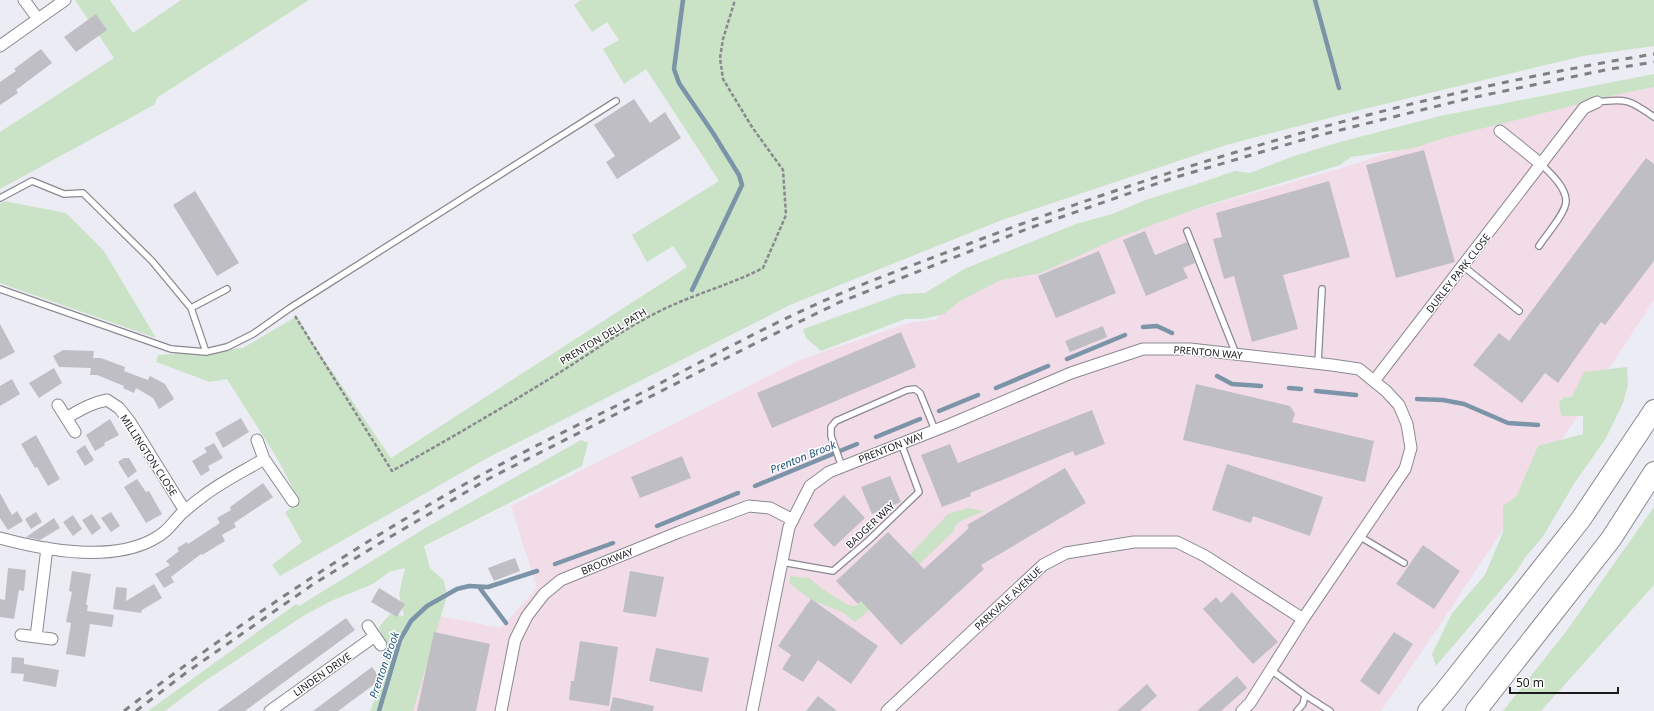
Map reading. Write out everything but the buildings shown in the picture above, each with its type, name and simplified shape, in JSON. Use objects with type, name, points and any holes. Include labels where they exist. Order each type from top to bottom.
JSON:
[{"type":"highway","points":[[1428,711],[1446,691],[1581,519],[1654,410]]},
{"type":"highway","points":[[1476,711],[1611,539],[1654,472]]},
{"type":"street","points":[[24,0],[38,19]]},
{"type":"street","points":[[0,46],[66,0]]},
{"type":"street","name":"DURLEY PARK CLOSE","points":[[1374,381],[1584,108],[1597,102]]},
{"type":"street","points":[[1500,131],[1541,164]]},
{"type":"street","name":"PRENTON WAY","points":[[752,711],[790,527],[810,486],[829,472],[935,430],[1071,373],[1143,349],[1190,349],[1318,363],[1359,370],[1386,391],[1399,405],[1407,424],[1411,448],[1405,469],[1303,619],[1250,703],[1242,711]]},
{"type":"street","name":"MILLINGTON CLOSE","points":[[66,418],[86,406],[107,400],[119,408],[147,448],[185,511]]},
{"type":"street","points":[[58,405],[75,432]]},
{"type":"street","points":[[257,440],[264,459],[293,501]]},
{"type":"street","points":[[0,538],[47,548],[75,552],[132,547],[151,540],[169,529],[185,511],[203,495],[264,459]]},
{"type":"street","name":"BROOKWAY","points":[[501,711],[515,640],[527,616],[544,594],[561,580],[679,532],[749,506],[770,508],[793,520]]},
{"type":"street","name":"PARKVALE AVENUE","points":[[887,711],[1043,565],[1066,553],[1134,542],[1177,542],[1205,556],[1303,619]]},
{"type":"street","points":[[36,637],[47,548]]},
{"type":"street","name":"LINDEN DRIVE","points":[[270,711],[378,641],[368,626]]},
{"type":"street","points":[[21,635],[52,639]]},
{"type":"lane","points":[[1597,102],[1617,99],[1635,103],[1654,117]]},
{"type":"lane","points":[[0,290],[171,349],[206,352],[227,347],[253,334],[290,308],[616,101]]},
{"type":"lane","points":[[1539,246],[1565,209],[1566,199],[1557,181],[1541,164]]},
{"type":"lane","points":[[0,198],[32,181],[64,194],[83,193],[152,261],[191,308],[206,352]]},
{"type":"lane","points":[[1187,231],[1236,354]]},
{"type":"lane","points":[[1463,266],[1519,312]]},
{"type":"lane","points":[[191,308],[227,289]]},
{"type":"lane","points":[[1318,363],[1322,290]]},
{"type":"lane","points":[[842,467],[831,436],[831,427],[836,421],[907,390],[915,389],[920,393],[935,430]]},
{"type":"lane","name":"BADGER WAY","points":[[782,562],[833,571],[870,540],[919,492],[901,443]]},
{"type":"lane","points":[[1360,536],[1404,563]]},
{"type":"lane","points":[[1271,670],[1330,711]]},
{"type":"lane","points":[[1297,711],[1303,704],[1305,694]]},
{"type":"path","name":"PRENTON DELL PATH","points":[[290,308],[392,470],[447,440],[562,371],[614,337],[660,311],[702,292],[738,280],[763,268],[786,215],[783,170],[752,127],[723,79],[720,58],[723,39],[735,0]]},
{"type":"shaded area","points":[[1654,84],[1654,300],[1438,628],[1381,711],[411,711],[435,615],[501,628],[537,588],[511,506],[802,359],[913,322],[935,320],[983,274],[1150,222],[1339,169],[1429,140]]},
{"type":"green space","points":[[75,0],[110,0],[133,33],[181,0],[309,0],[158,97],[154,105],[0,189],[0,132],[114,58]]},
{"type":"green space","points":[[581,0],[1654,0],[1654,46],[1583,56],[1356,111],[1226,145],[1002,220],[790,305],[489,457],[280,576],[272,565],[302,542],[285,512],[300,502],[277,458],[227,379],[210,382],[156,362],[158,355],[243,348],[297,316],[308,336],[391,458],[687,267],[673,246],[647,262],[632,235],[719,181],[646,69],[624,84],[603,49],[619,40],[607,22],[592,32],[574,5]]},
{"type":"green space","points":[[1654,74],[1654,87],[1615,95],[1444,138],[1414,148],[1351,157],[1340,165],[1198,208],[1120,237],[1041,273],[1001,280],[960,301],[944,314],[923,319],[905,319],[821,351],[806,338],[803,329],[901,294],[925,293],[964,269],[1076,224],[1112,214],[1148,199],[1235,171],[1250,173],[1291,157],[1340,142],[1440,116]]},
{"type":"green space","points":[[4,201],[66,213],[104,251],[156,338],[0,283],[0,204]]},
{"type":"green space","points":[[1627,367],[1628,385],[1623,403],[1606,438],[1574,484],[1542,538],[1527,555],[1516,572],[1436,666],[1432,654],[1452,613],[1485,575],[1503,532],[1503,506],[1516,497],[1538,446],[1583,434],[1583,416],[1561,416],[1559,403],[1564,397],[1572,397],[1584,372]]},
{"type":"green space","points":[[581,440],[588,443],[582,466],[424,546],[430,568],[444,581],[447,596],[413,711],[370,711],[384,678],[386,653],[379,627],[390,614],[404,616],[399,594],[405,568],[389,572],[373,584],[331,601],[303,616],[202,683],[165,711],[148,711],[296,604],[299,606],[427,527]]},
{"type":"green space","points":[[1654,507],[1654,585],[1541,711],[1503,711],[1565,633]]},
{"type":"green space","points":[[968,508],[984,511],[957,523],[953,532],[878,603],[855,622],[842,612],[811,600],[790,584],[790,576],[809,578],[821,588],[848,605],[856,606],[903,562],[948,514]]},
{"type":"waterway","points":[[683,0],[674,69],[679,83],[739,175],[742,185],[692,290]]},
{"type":"waterway","points":[[1315,0],[1339,88]]},
{"type":"waterway","name":"Prenton Brook","points":[[1143,327],[1157,326],[1172,333]]},
{"type":"waterway","name":"Prenton Brook","points":[[1067,359],[1125,335]]},
{"type":"waterway","name":"Prenton Brook","points":[[996,388],[1048,366]]},
{"type":"waterway","name":"Prenton Brook","points":[[1217,376],[1232,384],[1261,386]]},
{"type":"waterway","name":"Prenton Brook","points":[[1289,388],[1301,389]]},
{"type":"waterway","name":"Prenton Brook","points":[[1316,391],[1356,395]]},
{"type":"waterway","name":"Prenton Brook","points":[[939,411],[978,395]]},
{"type":"waterway","name":"Prenton Brook","points":[[1417,399],[1443,400],[1464,404],[1508,423],[1538,425]]},
{"type":"waterway","name":"Prenton Brook","points":[[876,437],[920,419]]},
{"type":"waterway","name":"Prenton Brook","points":[[755,486],[857,444]]},
{"type":"waterway","name":"Prenton Brook","points":[[657,526],[738,493]]},
{"type":"waterway","name":"Prenton Brook","points":[[555,564],[613,543]]},
{"type":"waterway","name":"Prenton Brook","points":[[379,711],[400,640],[411,621],[427,606],[457,589],[469,586],[488,587],[537,571]]},
{"type":"waterway","points":[[479,587],[506,623]]},
{"type":"railway","points":[[124,711],[211,647],[299,586],[436,500],[536,446],[757,333],[837,295],[1047,215],[1132,185],[1304,132],[1390,109],[1478,88],[1654,54]]},
{"type":"railway","points":[[136,711],[187,672],[312,585],[488,479],[840,302],[1027,229],[1173,178],[1316,136],[1466,99],[1605,70],[1654,62]]}]
